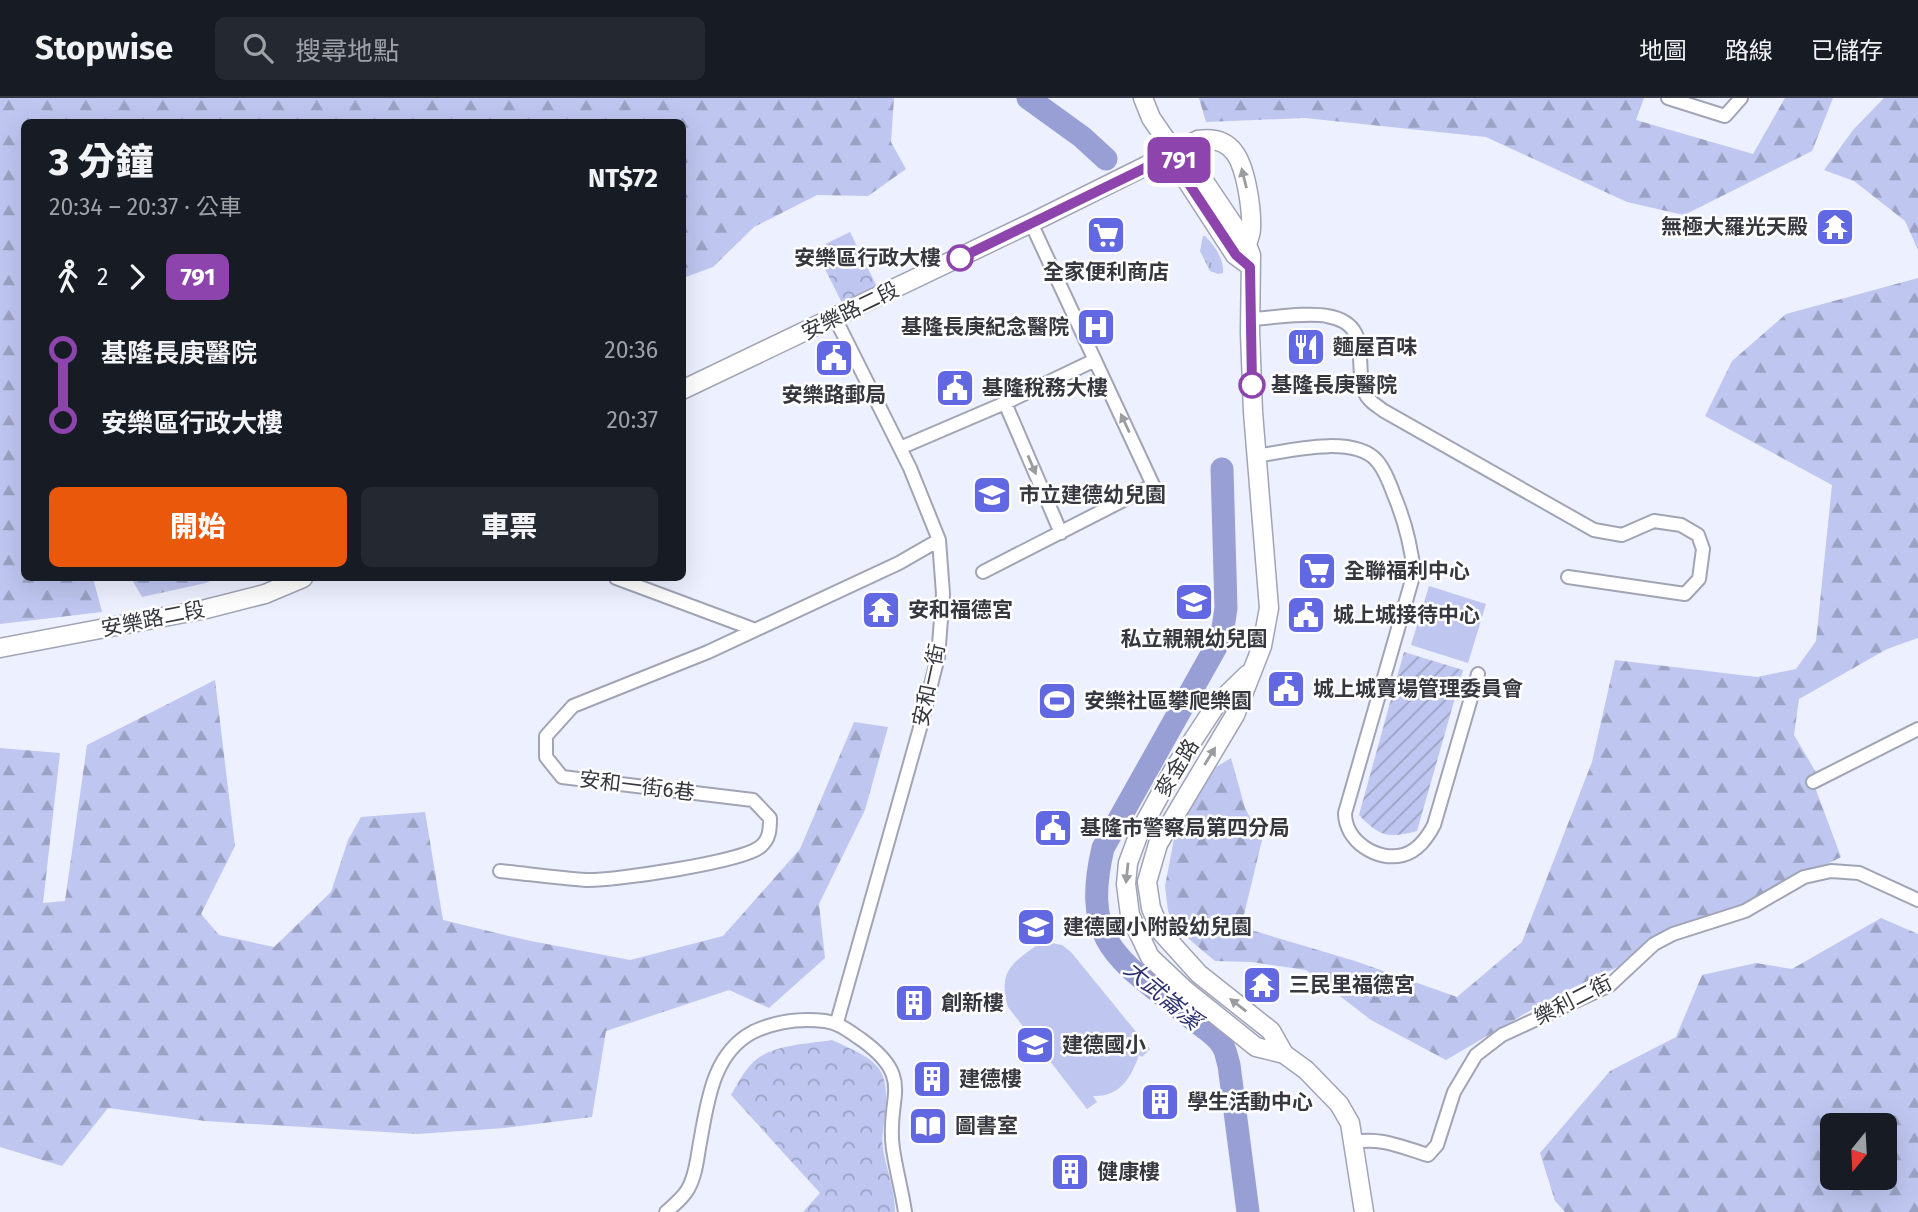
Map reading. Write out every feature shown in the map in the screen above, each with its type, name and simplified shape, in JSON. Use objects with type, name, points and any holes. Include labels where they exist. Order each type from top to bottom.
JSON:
[{"type":"street","name":"麥金路","points":[[1143,98],[1151,118],[1184,166],[1187,181],[1236,255],[1250,267]]},
{"type":"street","points":[[1668,98],[1725,116],[1741,98]]},
{"type":"street","points":[[1173,151],[1198,140],[1211,138],[1234,151],[1247,186],[1252,230],[1247,245]]},
{"type":"street","name":"安樂路二段","points":[[686,388],[1143,169],[1173,151]]},
{"type":"street","name":"麥金路","points":[[1184,166],[1198,172],[1251,255],[1250,319],[1269,608],[1262,646],[1235,715],[1158,844],[1147,877],[1151,908],[1161,932],[1199,974],[1271,1031],[1284,1054],[1316,1079],[1339,1104],[1350,1123],[1364,1212]]},
{"type":"street","points":[[983,572],[1153,485],[1031,223]]},
{"type":"street","points":[[1250,319],[1325,315],[1342,320],[1352,328],[1359,341],[1364,391],[1370,401],[1384,411],[1594,530],[1622,535],[1654,522],[1681,525],[1699,535],[1703,550],[1699,579],[1685,594],[1567,577]]},
{"type":"street","name":"安和一街","points":[[835,318],[900,448],[939,540],[943,594],[938,657],[837,1023]]},
{"type":"street","points":[[900,448],[1095,360]]},
{"type":"street","points":[[1005,402],[1061,533]]},
{"type":"street","points":[[1257,456],[1306,446],[1337,446],[1364,452],[1376,460],[1385,475],[1410,540],[1414,573],[1345,813],[1349,833],[1366,849],[1402,856],[1419,846],[1426,838],[1434,825],[1478,674]]},
{"type":"street","name":"安和一街6巷","points":[[500,871],[589,880],[696,867],[760,848],[769,835],[770,818],[753,800],[562,776],[546,757],[546,736],[573,706],[708,652],[900,563],[939,540]]},
{"type":"street","name":"安樂路二段","points":[[0,648],[206,609],[265,594],[296,581]]},
{"type":"street","points":[[624,581],[753,629]]},
{"type":"street","name":"麥金路","points":[[1250,671],[1216,705],[1174,769],[1139,833],[1128,863],[1126,884],[1130,915],[1150,957],[1185,990],[1256,1047],[1284,1054]]},
{"type":"street","points":[[1813,782],[1918,729]]},
{"type":"street","points":[[1174,769],[1195,781]]},
{"type":"street","name":"樂利二街","points":[[1354,1142],[1381,1140],[1427,1155],[1437,1145],[1454,1093],[1476,1055],[1502,1035],[1610,985],[1654,944],[1673,934],[1745,911],[1804,877],[1831,871],[1859,873],[1918,900]]},
{"type":"street","points":[[666,1212],[688,1189],[696,1165],[710,1091],[718,1069],[738,1040],[768,1025],[805,1019],[837,1023],[875,1049],[888,1064],[897,1082],[892,1128],[893,1149],[905,1212]]},
{"type":"green space","points":[[0,98],[894,98],[891,142],[906,169],[868,196],[817,195],[754,227],[713,267],[686,277],[686,119],[21,119],[21,581],[94,581],[102,612],[0,624]]},
{"type":"green space","points":[[1199,98],[1644,98],[1636,120],[1753,154],[1785,98],[1833,98],[1812,151],[1684,215],[1627,202],[1486,137],[1305,118],[1206,122]]},
{"type":"green space","points":[[1884,98],[1918,98],[1918,250],[1905,221],[1854,181],[1824,170],[1853,130]]},
{"type":"green space","points":[[850,232],[882,297],[847,313],[815,249]]},
{"type":"green space","points":[[1203,236],[1218,253],[1223,273],[1210,271],[1200,251]]},
{"type":"green space","points":[[1918,278],[1918,638],[1887,649],[1799,699],[1794,735],[1817,774],[1813,782],[1841,857],[1694,932],[1555,996],[1446,1060],[1371,1020],[1306,970],[1251,962],[1215,961],[1177,929],[1168,911],[1165,886],[1175,834],[1211,770],[1231,758],[1245,808],[1262,840],[1241,927],[1355,961],[1457,997],[1522,942],[1592,762],[1615,660],[1757,677],[1796,669],[1816,641],[1832,485],[1705,416],[1732,361],[1786,314]]},
{"type":"green space","points":[[133,581],[210,581],[206,583],[142,597]]},
{"type":"green space","points":[[1429,586],[1486,604],[1468,663],[1411,645]]},
{"type":"green space","points":[[1404,652],[1463,670],[1417,831],[1391,835],[1378,831],[1359,815]]},
{"type":"green space","points":[[215,680],[235,846],[201,914],[219,935],[274,947],[331,892],[348,840],[361,817],[425,812],[443,920],[526,940],[630,960],[723,936],[800,849],[854,722],[888,727],[865,810],[819,904],[825,958],[769,1008],[729,990],[606,1031],[592,1117],[505,1128],[417,1134],[205,1121],[108,1108],[62,1166],[0,1147],[0,748],[60,753],[43,903],[65,901],[87,745]]},
{"type":"green space","points":[[1881,918],[1918,934],[1918,1212],[1565,1212],[1555,1201],[1540,1153],[1610,1071],[1676,1037],[1702,975],[1756,963],[1792,969]]},
{"type":"green space","points":[[1040,943],[1062,945],[1071,952],[1150,1049],[1142,1057],[1139,1055],[1123,1085],[1110,1093],[1093,1096],[1097,1102],[1087,1109],[1008,1007],[1005,984],[1010,968]]},
{"type":"green space","points":[[832,1040],[869,1059],[882,1074],[886,1098],[882,1144],[894,1195],[895,1212],[803,1212],[820,1193],[731,1095],[749,1066],[765,1054],[783,1047]]},
{"type":"waterway","name":"大武崙溪","points":[[1028,98],[1082,137],[1106,159]]},
{"type":"waterway","name":"大武崙溪","points":[[1222,469],[1226,608],[1223,628],[1217,645],[1103,848],[1097,881],[1097,908],[1102,930],[1112,948],[1127,965],[1212,1033],[1223,1047],[1229,1065],[1248,1212]]},
{"type":"bus line","name":"791","points":[[960,258],[1143,169],[1173,151],[1184,166],[1187,181],[1236,255],[1250,267],[1252,385]]},
{"type":"place","name":"無極大羅光天殿","points":[[1835,227]]},
{"type":"place","name":"全家便利商店","points":[[1106,235]]},
{"type":"place","name":"安樂區行政大樓","points":[[960,258]]},
{"type":"place","name":"基隆長庚紀念醫院","points":[[1096,327]]},
{"type":"place","name":"麵屋百味","points":[[1306,347]]},
{"type":"place","name":"安樂路郵局","points":[[834,358]]},
{"type":"place","name":"基隆長庚醫院","points":[[1252,385]]},
{"type":"place","name":"基隆稅務大樓","points":[[955,388]]},
{"type":"place","name":"市立建德幼兒園","points":[[992,495]]},
{"type":"place","name":"全聯福利中心","points":[[1317,571]]},
{"type":"place","name":"私立親親幼兒園","points":[[1194,602]]},
{"type":"place","name":"安和福德宮","points":[[881,610]]},
{"type":"place","name":"城上城接待中心","points":[[1306,615]]},
{"type":"place","name":"城上城賣場管理委員會","points":[[1286,689]]},
{"type":"place","name":"安樂社區攀爬樂園","points":[[1057,701]]},
{"type":"place","name":"基隆市警察局第四分局","points":[[1053,828]]},
{"type":"place","name":"建德國小附設幼兒園","points":[[1036,927]]},
{"type":"place","name":"三民里福德宮","points":[[1262,985]]},
{"type":"place","name":"創新樓","points":[[914,1003]]},
{"type":"place","name":"建德國小","points":[[1035,1045]]},
{"type":"place","name":"建德樓","points":[[932,1079]]},
{"type":"place","name":"學生活動中心","points":[[1160,1102]]},
{"type":"place","name":"圖書室","points":[[928,1126]]},
{"type":"place","name":"健康樓","points":[[1070,1172]]}]
